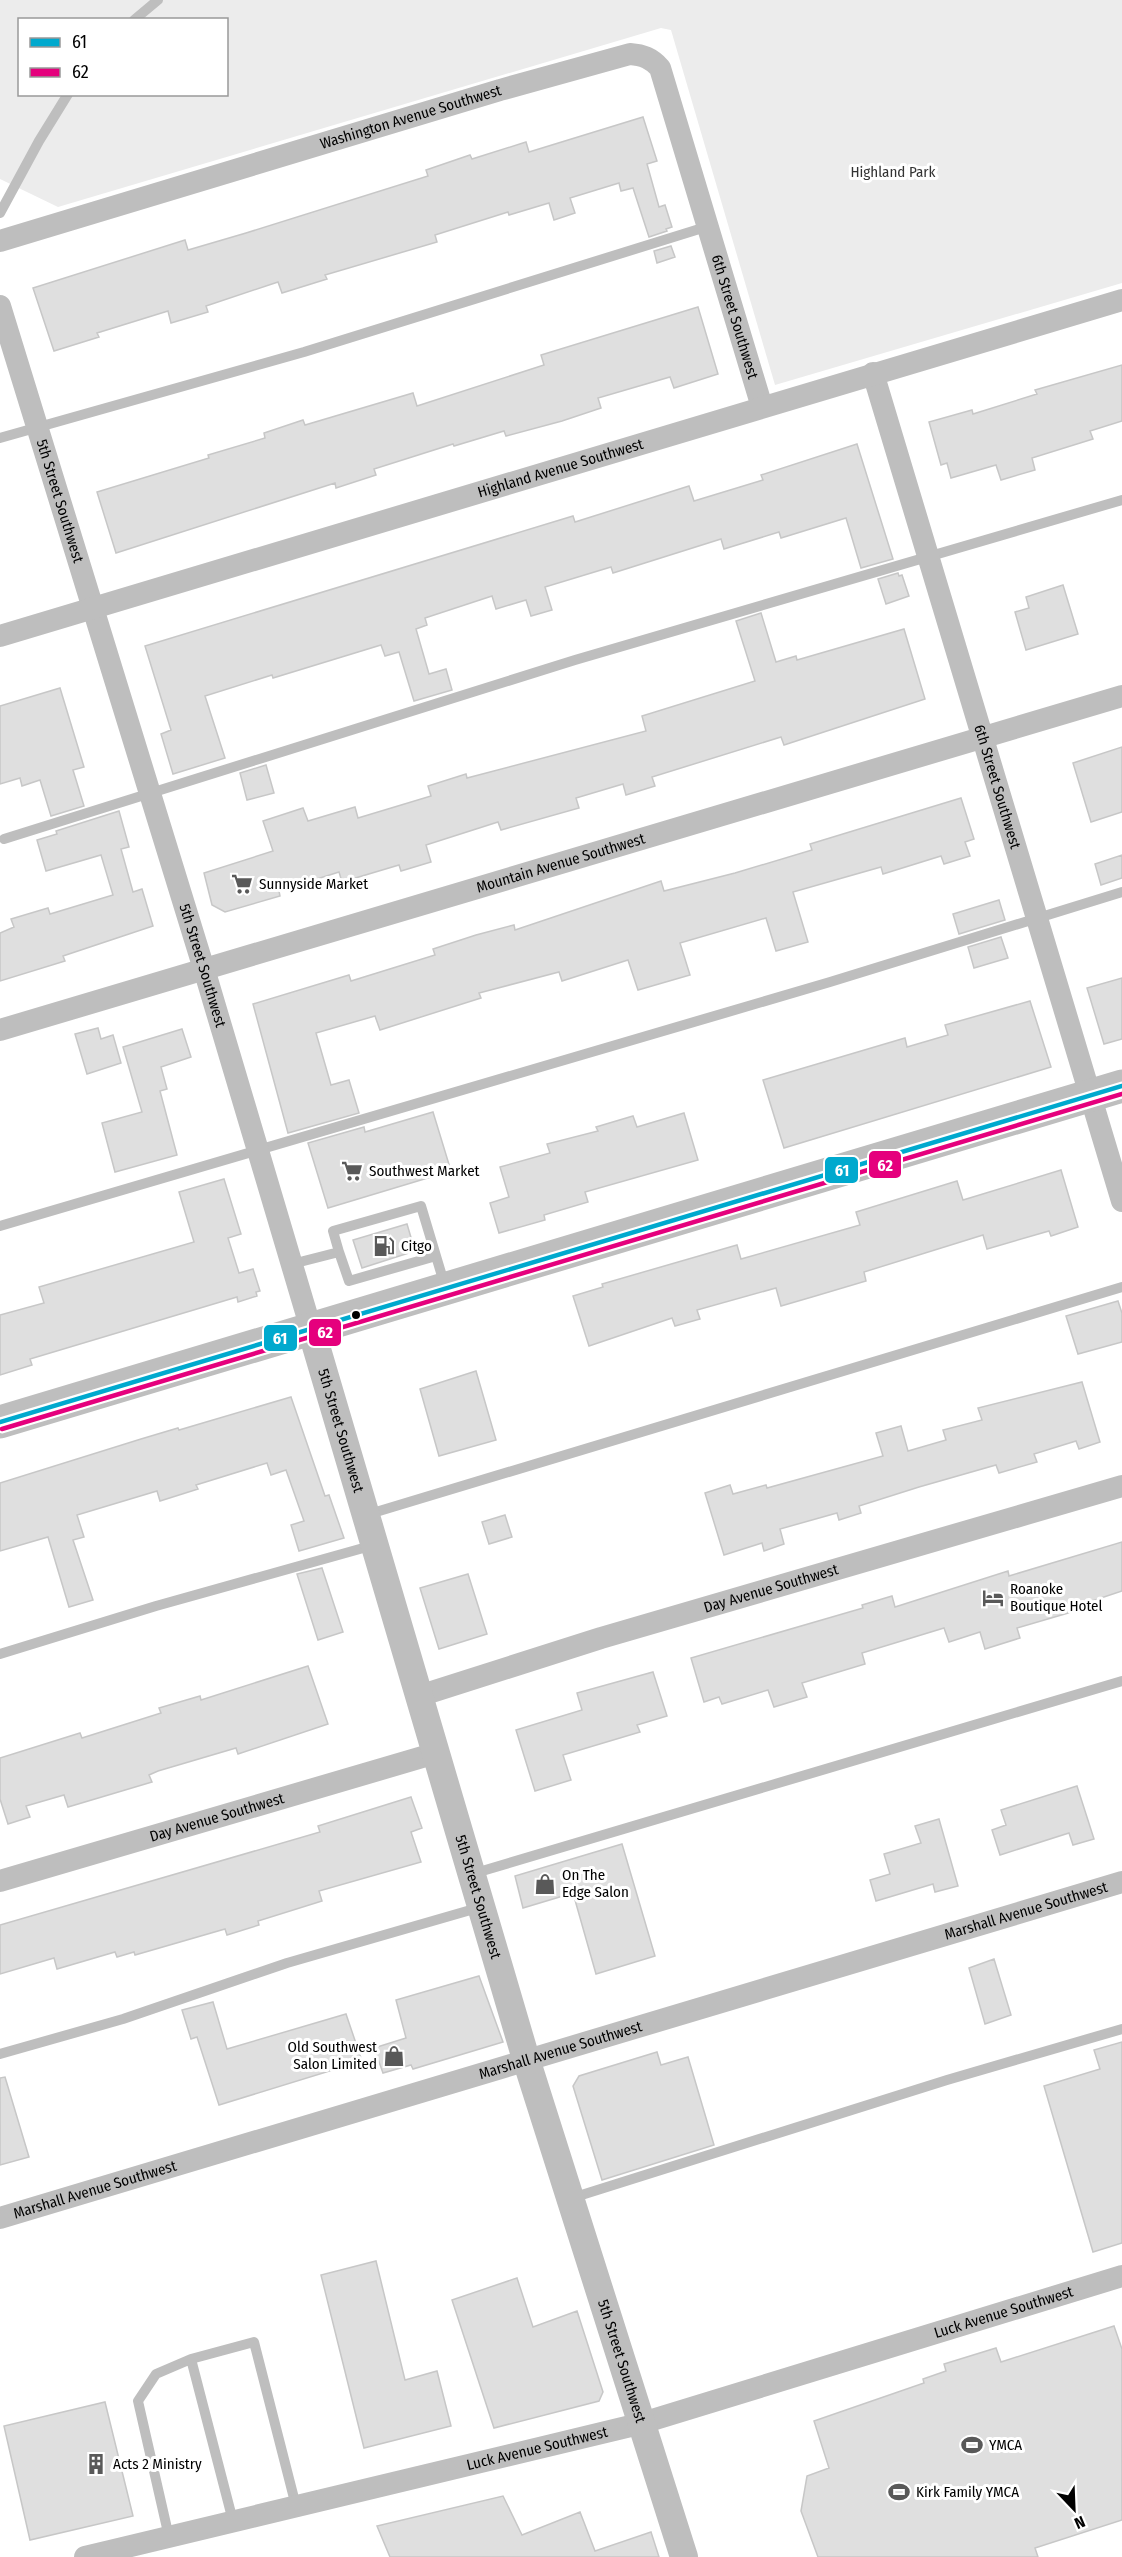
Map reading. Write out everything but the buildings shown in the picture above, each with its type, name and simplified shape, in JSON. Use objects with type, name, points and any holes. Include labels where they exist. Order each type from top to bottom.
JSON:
[{"type":"main road","points":[[0,1422],[1107,1091]]},
{"type":"street","name":"Washington Avenue Southwest","points":[[0,241],[500,90],[630,54],[641,55],[653,60],[660,68],[709,226]]},
{"type":"street","name":"6th Street Southwest","points":[[709,226],[762,407]]},
{"type":"street","name":"Highland Avenue Southwest","points":[[0,636],[1122,300]]},
{"type":"street","name":"5th Street Southwest","points":[[0,306],[204,969],[526,2059],[639,2424],[684,2557]]},
{"type":"street","name":"6th Street Southwest","points":[[873,373],[1036,918],[1107,1091],[1122,1201]]},
{"type":"street","name":"Mountain Avenue Southwest","points":[[0,1030],[1122,696]]},
{"type":"street","name":"Day Avenue Southwest","points":[[419,1696],[601,1638],[1122,1486]]},
{"type":"street","name":"Day Avenue Southwest","points":[[0,1881],[436,1753]]},
{"type":"street","name":"Marshall Avenue Southwest","points":[[0,2218],[1122,1882]]},
{"type":"street","name":"Luck Avenue Southwest","points":[[85,2557],[113,2554],[232,2521],[639,2424],[1122,2276]]},
{"type":"lane","points":[[136,18],[158,0]]},
{"type":"lane","points":[[0,213],[39,141],[67,96]]},
{"type":"lane","points":[[0,438],[304,351],[709,226]]},
{"type":"lane","points":[[4,839],[575,660],[1122,500]]},
{"type":"lane","points":[[0,1226],[258,1151],[408,1104],[830,982],[1122,892]]},
{"type":"lane","points":[[436,1256],[349,1281],[333,1231],[421,1206],[446,1289]]},
{"type":"lane","points":[[292,1264],[339,1252]]},
{"type":"lane","points":[[365,1515],[1122,1287]]},
{"type":"lane","points":[[0,1654],[156,1606],[374,1545]]},
{"type":"lane","points":[[472,1874],[1122,1681]]},
{"type":"lane","points":[[0,2054],[123,2019],[287,1963],[482,1907]]},
{"type":"lane","points":[[569,2198],[947,2080],[1122,2029]]},
{"type":"lane","points":[[170,2537],[138,2401],[156,2374],[191,2359],[254,2342],[296,2506]]},
{"type":"lane","points":[[191,2359],[232,2521]]},
{"type":"green space","name":"Highland Park","points":[[0,0],[1122,0],[1122,283],[775,385],[671,30],[661,28],[58,207],[0,179]]},
{"type":"transit line","name":"61","points":[[0,1422],[1122,1086]]},
{"type":"transit line","name":"62","points":[[2,1429],[1122,1094]]},
{"type":"place","name":"Sunnyside Market","points":[[242,884]]},
{"type":"place","name":"Southwest Market","points":[[352,1171]]},
{"type":"place","name":"Citgo","points":[[384,1246]]},
{"type":"place","name":"Roanoke Boutique Hotel","points":[[993,1598]]},
{"type":"place","name":"On The Edge Salon","points":[[545,1884]]},
{"type":"place","name":"Old Southwest Salon Limited","points":[[394,2056]]},
{"type":"place","name":"YMCA","points":[[972,2445]]},
{"type":"place","name":"Acts 2 Ministry","points":[[96,2464]]},
{"type":"place","name":"Kirk Family YMCA","points":[[899,2492]]}]
